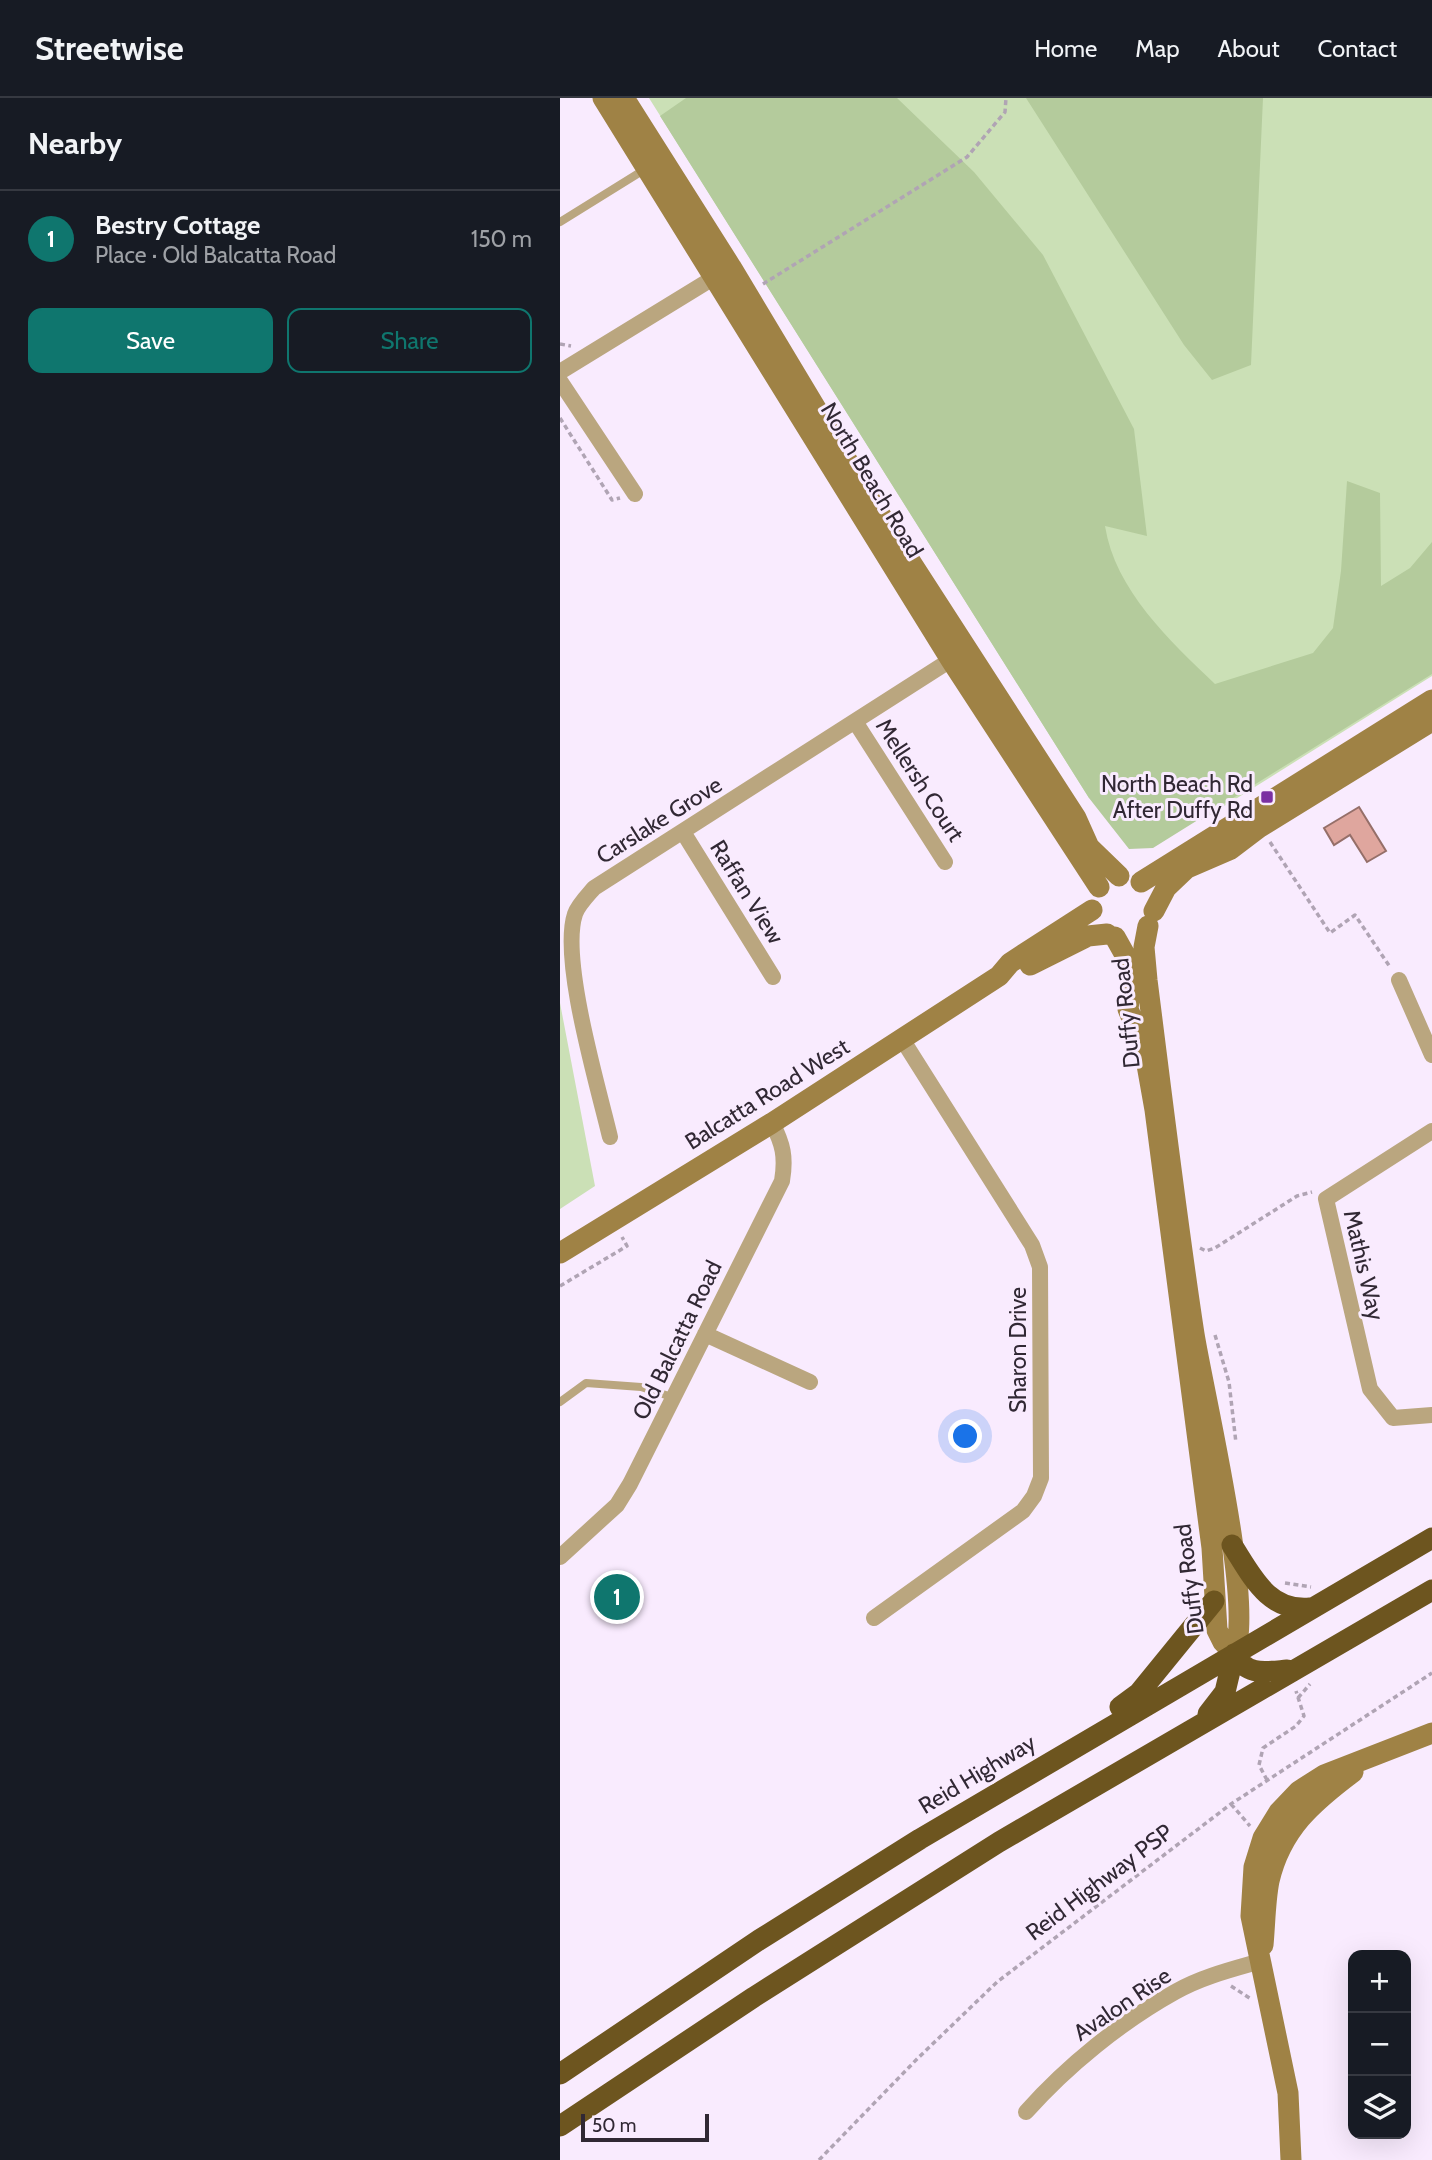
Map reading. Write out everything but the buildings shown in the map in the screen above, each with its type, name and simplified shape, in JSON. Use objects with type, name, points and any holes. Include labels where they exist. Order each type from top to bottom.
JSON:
[{"type":"highway","name":"Reid Highway","points":[[560,2074],[759,1940],[1037,1768],[1432,1538]]},
{"type":"highway","points":[[1232,1545],[1257,1583],[1280,1604],[1292,1610],[1310,1608]]},
{"type":"highway","points":[[560,2126],[754,1997],[964,1864],[1432,1590]]},
{"type":"highway","points":[[1037,1768],[1139,1693],[1214,1601]]},
{"type":"highway","points":[[1234,1654],[1241,1665],[1252,1671],[1297,1669]]},
{"type":"highway","points":[[1198,1725],[1225,1692],[1234,1654]]},
{"type":"main road","name":"North Beach Road","points":[[604,98],[654,163],[723,271],[1099,887]]},
{"type":"main road","name":"North Beach Road","points":[[624,98],[654,163]]},
{"type":"main road","name":"North Beach Road","points":[[723,271],[747,293],[959,654],[1076,818],[1088,847],[1119,876]]},
{"type":"main road","points":[[1141,882],[1432,700]]},
{"type":"main road","points":[[1151,918],[1152,895],[1141,882],[1119,876],[1099,887],[1092,910],[1099,928],[1111,936],[1133,937],[1151,918],[1166,888],[1187,868],[1231,849],[1260,827],[1432,721]]},
{"type":"main road","name":"Balcatta Road West","points":[[560,1252],[772,1123],[999,976],[1010,963],[1092,910]]},
{"type":"main road","name":"Duffy Road","points":[[1111,936],[1129,962],[1132,974],[1128,1010],[1143,1048],[1154,1110],[1212,1548],[1217,1630],[1234,1654],[1240,1641],[1241,1625],[1232,1545],[1195,1335],[1146,980],[1144,947],[1151,918]]},
{"type":"main road","name":"Balcatta Road West","points":[[999,976],[1017,972],[1088,936],[1111,936]]},
{"type":"main road","points":[[1291,2160],[1288,2092],[1251,1916],[1254,1867],[1263,1838],[1279,1812],[1299,1791],[1324,1775],[1432,1733]]},
{"type":"street","points":[[560,372],[723,271]]},
{"type":"street","points":[[560,381],[635,494]]},
{"type":"street","name":"Carslake Grove","points":[[610,1137],[582,1021],[570,945],[575,912],[594,888],[856,723],[959,654]]},
{"type":"street","name":"Mellersh Court","points":[[856,723],[945,862]]},
{"type":"street","name":"Raffan View","points":[[683,832],[773,976]]},
{"type":"street","points":[[1399,981],[1432,1055]]},
{"type":"street","name":"Sharon Drive","points":[[874,1618],[1023,1511],[1041,1478],[1040,1267],[1032,1245],[902,1039]]},
{"type":"street","name":"Old Balcatta Road","points":[[560,1557],[617,1505],[675,1398],[782,1181],[785,1159],[783,1143],[772,1123]]},
{"type":"street","name":"Mathis Way","points":[[1432,1131],[1326,1199],[1370,1389],[1393,1418],[1432,1415]]},
{"type":"street","points":[[705,1334],[810,1382]]},
{"type":"street","name":"Avalon Rise","points":[[1026,2112],[1054,2081],[1142,2014],[1177,1991],[1261,1961]]},
{"type":"lane","points":[[560,222],[654,163]]},
{"type":"lane","points":[[560,1402],[586,1383],[641,1387],[675,1398]]},
{"type":"path","points":[[747,293],[967,157],[1005,112],[1006,98]]},
{"type":"path","points":[[560,344],[578,347]]},
{"type":"path","points":[[560,418],[612,500],[635,494]]},
{"type":"path","points":[[1268,838],[1330,933],[1356,915],[1399,981]]},
{"type":"path","points":[[1180,1230],[1190,1233],[1206,1251],[1297,1196],[1312,1192],[1326,1199]]},
{"type":"path","points":[[560,1286],[627,1247],[613,1220]]},
{"type":"path","name":"Reid Highway PSP","points":[[819,2160],[997,1982],[1230,1804],[1432,1673]]},
{"type":"path","points":[[1230,1804],[1256,1832]]},
{"type":"green space","points":[[649,98],[1432,98],[1432,676],[1202,820],[1089,798]]},
{"type":"green space","points":[[686,98],[897,98],[974,172],[1043,255],[1134,429],[1147,536],[1105,526],[1120,572],[1132,593],[1163,632],[1215,684],[1313,653],[1333,628],[1341,571],[1347,481],[1380,493],[1381,586],[1410,568],[1432,542],[1432,674],[1153,848],[1129,849],[1089,798],[660,116]]},
{"type":"green space","points":[[1026,98],[1263,98],[1251,365],[1212,380],[1184,345]]},
{"type":"green space","points":[[560,1003],[595,1186],[560,1209]]},
{"type":"place","name":"North Beach Rd After Duffy Rd","points":[[1267,797]]},
{"type":"place","name":"Bestry Cottage","points":[[617,1597]]}]
